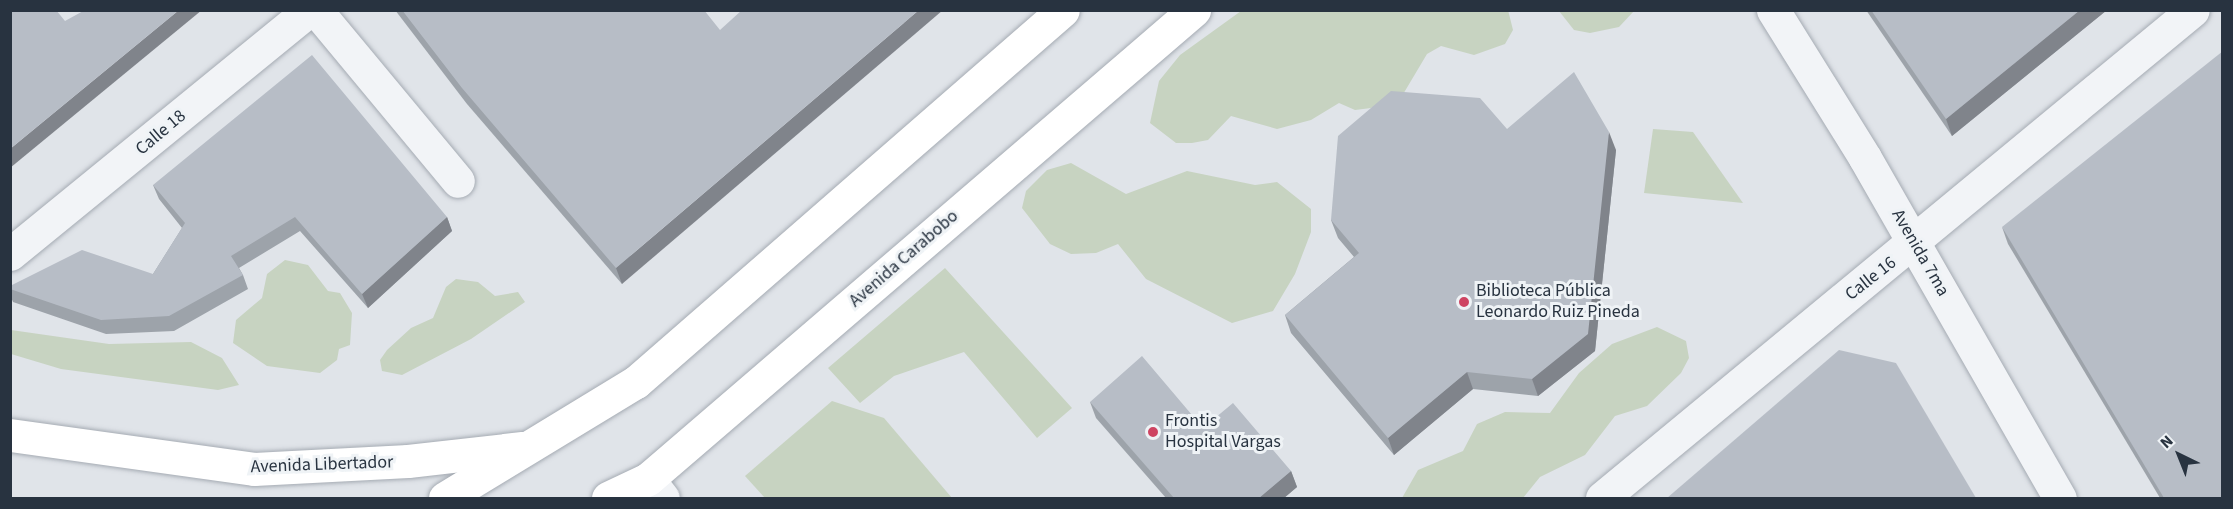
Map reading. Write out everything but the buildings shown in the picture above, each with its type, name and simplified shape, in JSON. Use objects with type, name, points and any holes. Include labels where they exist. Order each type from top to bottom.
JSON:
[{"type":"main road","points":[[445,498],[636,382],[1063,10]]},
{"type":"main road","name":"Avenida Carabobo","points":[[608,498],[656,489],[1194,10]]},
{"type":"main road","name":"Avenida Libertador","points":[[10,435],[254,469],[408,461],[526,447]]},
{"type":"street","name":"Calle 18","points":[[10,254],[309,10]]},
{"type":"street","points":[[316,10],[458,182]]},
{"type":"street","name":"Avenida 7ma","points":[[1773,10],[1915,244],[2060,498]]},
{"type":"street","name":"Calle 16","points":[[1602,498],[1915,244],[2193,10]]},
{"type":"green space","points":[[1508,10],[1513,30],[1505,44],[1474,55],[1441,46],[1427,54],[1402,96],[1371,108],[1355,110],[1339,103],[1311,120],[1277,129],[1231,116],[1208,140],[1192,143],[1176,143],[1150,123],[1159,81],[1180,55],[1241,11]]},
{"type":"green space","points":[[1559,11],[1634,11],[1619,27],[1590,33],[1574,30]]},
{"type":"green space","points":[[1653,129],[1693,132],[1743,203],[1644,193]]},
{"type":"green space","points":[[1071,163],[1126,194],[1187,171],[1255,185],[1277,182],[1311,209],[1311,232],[1295,274],[1273,311],[1232,323],[1146,279],[1118,244],[1096,253],[1071,254],[1050,244],[1022,208],[1026,191],[1047,170]]},
{"type":"green space","points":[[285,260],[308,265],[328,291],[340,293],[352,313],[350,345],[339,349],[337,360],[320,373],[267,366],[233,343],[236,320],[262,298],[267,274]]},
{"type":"green space","points":[[945,268],[1072,408],[1037,438],[964,352],[894,376],[860,403],[828,368]]},
{"type":"green space","points":[[456,279],[478,282],[495,296],[518,292],[525,302],[471,339],[402,375],[382,371],[380,360],[387,350],[411,328],[433,318],[446,287]]},
{"type":"green space","points":[[1657,327],[1686,341],[1689,358],[1681,373],[1647,406],[1615,416],[1585,455],[1540,477],[1523,498],[1402,498],[1418,470],[1463,451],[1477,424],[1505,412],[1550,413],[1579,373],[1612,344]]},
{"type":"green space","points":[[11,330],[109,344],[191,342],[222,358],[239,385],[218,390],[61,369],[11,354]]},
{"type":"green space","points":[[832,401],[884,418],[952,498],[765,498],[745,476]]},
{"type":"place","name":"Biblioteca Pública Leonardo Ruiz Pineda","points":[[1464,302]]},
{"type":"place","name":"Frontis Hospital Vargas","points":[[1153,432]]}]
